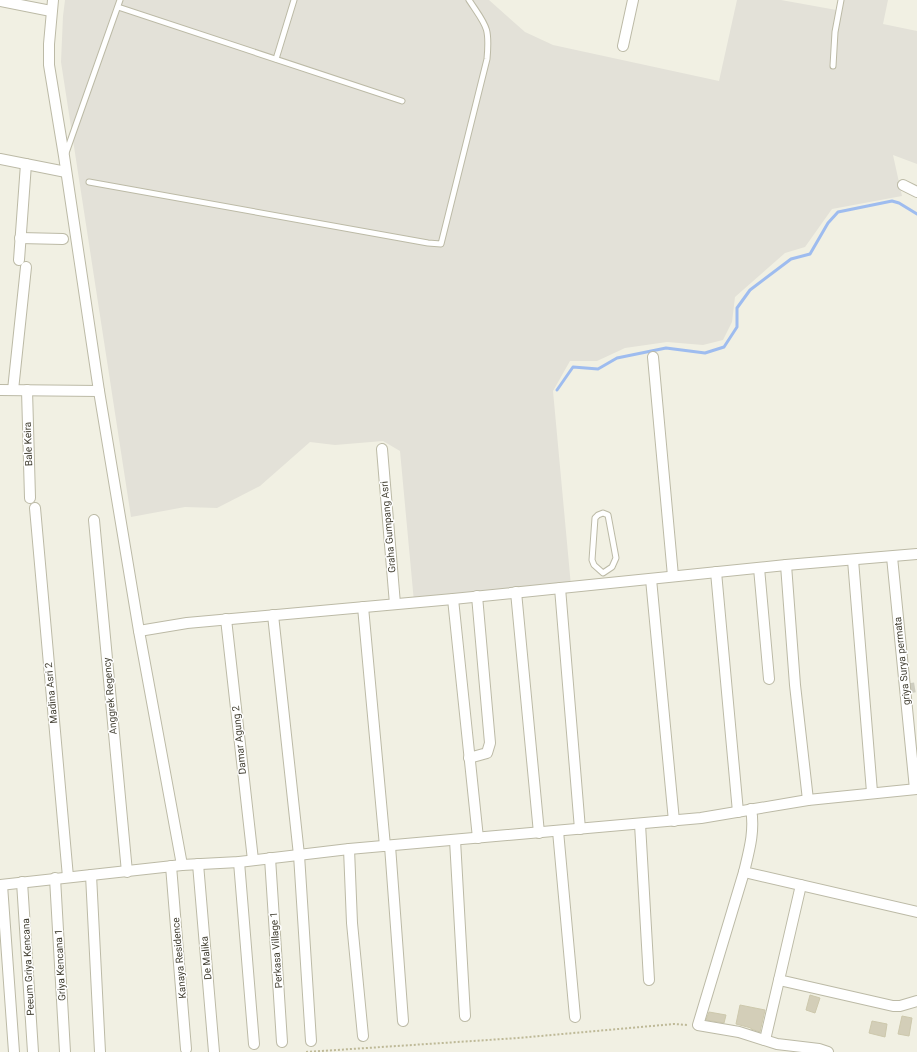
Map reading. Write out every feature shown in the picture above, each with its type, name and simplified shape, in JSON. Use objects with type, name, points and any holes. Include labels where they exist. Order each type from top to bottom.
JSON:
[{"type":"street","points":[[53,0],[51,11],[49,64],[99,391],[139,632],[182,865]]},
{"type":"street","points":[[623,46],[633,0]]},
{"type":"street","points":[[0,1],[51,11]]},
{"type":"street","points":[[0,159],[66,172]]},
{"type":"street","points":[[13,390],[22,263],[20,238],[26,164]]},
{"type":"street","points":[[903,185],[917,192]]},
{"type":"street","points":[[20,238],[63,239]]},
{"type":"street","points":[[653,357],[673,576]]},
{"type":"street","points":[[0,390],[99,391]]},
{"type":"street","name":"Bale Keira","points":[[27,390],[30,498]]},
{"type":"street","name":"Graha Gumpang Asri","points":[[382,449],[394,604]]},
{"type":"street","name":"Madina Asri 2","points":[[35,508],[68,877]]},
{"type":"street","name":"Anggrek Regency","points":[[94,520],[127,872]]},
{"type":"street","points":[[139,632],[187,623],[560,588],[603,577],[651,579],[786,565],[917,554]]},
{"type":"street","name":"griya Surya permata","points":[[892,557],[916,789]]},
{"type":"street","points":[[853,560],[872,792]]},
{"type":"street","points":[[786,565],[795,685],[808,800]]},
{"type":"street","points":[[759,568],[769,679]]},
{"type":"street","points":[[716,572],[738,812]]},
{"type":"street","points":[[651,579],[674,821]]},
{"type":"street","points":[[560,588],[580,829]]},
{"type":"street","points":[[516,592],[539,833]]},
{"type":"street","points":[[469,758],[487,753],[490,743],[477,596]]},
{"type":"street","points":[[453,599],[478,838]]},
{"type":"street","points":[[363,607],[403,1021]]},
{"type":"street","points":[[273,615],[299,855],[312,1041]]},
{"type":"street","name":"Damar Agung 2","points":[[226,619],[253,860]]},
{"type":"street","points":[[14,1052],[1,885],[171,866],[239,862],[387,846],[674,821],[808,800],[872,792],[916,789]]},
{"type":"street","points":[[752,809],[753,829],[744,872],[698,1025],[738,1032],[777,1044],[819,1049],[828,1052]]},
{"type":"street","points":[[640,824],[649,980]]},
{"type":"street","points":[[558,831],[575,1017]]},
{"type":"street","points":[[455,840],[465,1016]]},
{"type":"street","points":[[349,850],[352,923],[363,1036]]},
{"type":"street","name":"Perkasa Village 1","points":[[270,858],[282,1042]]},
{"type":"street","points":[[239,862],[254,1044]]},
{"type":"street","name":"De Malika","points":[[198,864],[214,1052]]},
{"type":"street","name":"Kanaya Residence","points":[[171,866],[186,1049]]},
{"type":"street","points":[[744,872],[917,912]]},
{"type":"street","points":[[91,875],[100,1052]]},
{"type":"street","name":"Griya Kencana 1","points":[[55,878],[65,1052]]},
{"type":"street","name":"Peeum Griya Kencana","points":[[22,882],[33,1052]]},
{"type":"street","points":[[765,1040],[801,885]]},
{"type":"street","points":[[779,980],[893,1006],[900,1006],[917,1001]]},
{"type":"lane","points":[[64,156],[120,0]]},
{"type":"lane","points":[[276,59],[294,0]]},
{"type":"lane","points":[[89,182],[428,243],[441,244],[488,59],[489,37],[487,27],[469,0]]},
{"type":"lane","points":[[833,66],[835,32],[841,0]]},
{"type":"lane","points":[[118,7],[402,101]]},
{"type":"lane","points":[[603,513],[608,515],[616,558],[612,568],[603,577],[594,565],[591,553],[595,518],[598,514],[603,513]]},
{"type":"path","points":[[306,1052],[511,1039],[674,1024],[698,1025]]},
{"type":"shaded area","points":[[65,0],[489,0],[525,32],[553,45],[719,81],[737,0],[781,0],[842,11],[844,0],[888,0],[883,24],[917,31],[917,164],[893,155],[902,196],[832,209],[805,247],[785,253],[735,297],[732,322],[723,340],[703,345],[667,342],[625,348],[597,361],[570,361],[553,391],[571,586],[414,602],[400,451],[383,441],[335,445],[310,442],[260,486],[217,508],[185,507],[131,517],[61,62]]},
{"type":"building","points":[[810,995],[820,998],[815,1013],[806,1010]]},
{"type":"building","points":[[740,1005],[765,1010],[760,1032],[736,1024]]},
{"type":"building","points":[[709,1012],[726,1015],[724,1023],[706,1020]]},
{"type":"building","points":[[902,1016],[912,1018],[909,1036],[898,1034]]},
{"type":"building","points":[[872,1021],[887,1024],[885,1037],[869,1033]]},
{"type":"waterway","points":[[557,390],[573,367],[598,369],[617,358],[666,348],[705,353],[724,347],[737,327],[737,308],[750,290],[791,259],[810,254],[828,223],[838,212],[892,201],[899,203],[917,214]]},
{"type":"tunnel","points":[[905,689],[917,687]]}]
